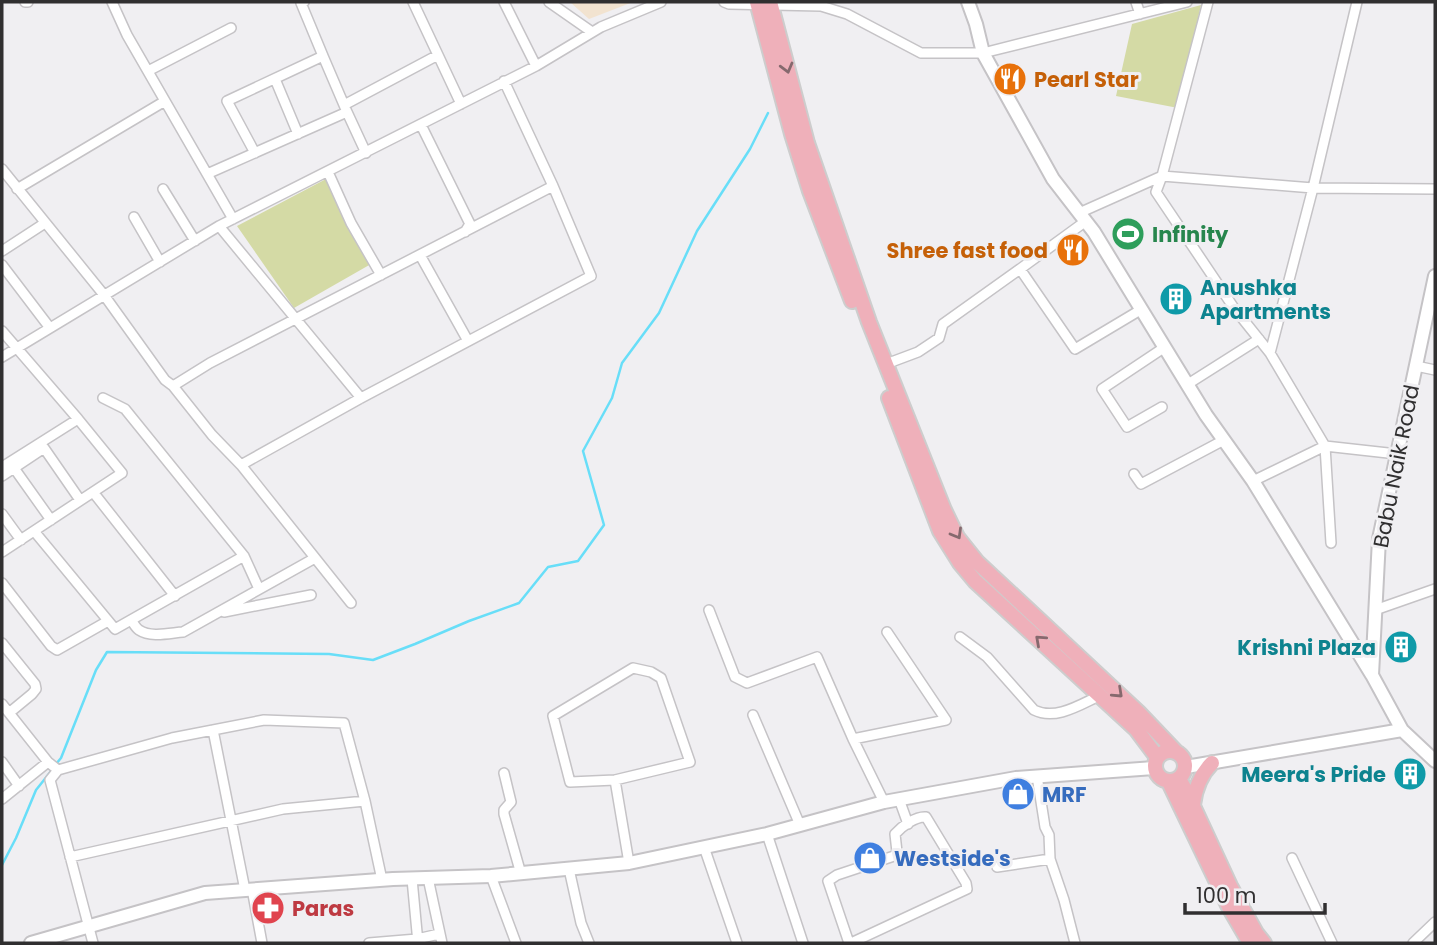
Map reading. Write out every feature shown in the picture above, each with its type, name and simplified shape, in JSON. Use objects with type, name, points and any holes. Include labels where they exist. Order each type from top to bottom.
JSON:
[{"type":"main road","points":[[968,2],[983,53],[1053,179],[1094,232],[1188,384],[1253,481],[1402,730],[1435,761]]},
{"type":"main road","points":[[764,4],[807,143],[869,322],[957,537],[977,562],[1138,712],[1182,758],[1178,776],[1229,907],[1250,943]]},
{"type":"main road","points":[[764,4],[792,134],[810,191],[940,531],[975,581],[1136,729],[1155,763],[1155,772],[1161,779],[1178,776],[1212,763],[1402,730]]},
{"type":"main road","name":"Babu Naik Road","points":[[1372,676],[1379,539],[1435,276]]},
{"type":"main road","points":[[31,943],[205,893],[382,880],[521,874],[629,863],[766,834],[884,802],[1016,778],[1155,763],[1165,752],[1177,753]]},
{"type":"main road","points":[[1193,807],[1201,776],[1212,763]]},
{"type":"main road","points":[[1178,776],[1230,886],[1264,943]]},
{"type":"street","points":[[112,2],[127,35],[233,219]]},
{"type":"street","points":[[304,2],[301,3],[366,153]]},
{"type":"street","points":[[413,2],[461,104]]},
{"type":"street","points":[[504,2],[536,66]]},
{"type":"street","points":[[549,2],[592,32]]},
{"type":"street","points":[[2,357],[219,226],[536,66],[601,27],[661,2]]},
{"type":"street","points":[[724,2],[821,6],[846,14],[920,53],[983,53],[1187,2]]},
{"type":"street","points":[[1136,2],[1140,14]]},
{"type":"street","points":[[1208,2],[1156,192],[1234,308],[1270,353],[1325,446],[1331,543]]},
{"type":"street","points":[[1270,353],[1357,2]]},
{"type":"street","points":[[148,71],[231,27]]},
{"type":"street","points":[[207,174],[298,134],[438,55]]},
{"type":"street","points":[[255,153],[227,101],[323,56]]},
{"type":"street","points":[[275,79],[298,134]]},
{"type":"street","points":[[241,465],[591,276],[504,81]]},
{"type":"street","points":[[18,189],[165,101]]},
{"type":"street","points":[[421,125],[470,224],[465,232]]},
{"type":"street","points":[[2,169],[104,295],[165,380],[241,465],[351,603]]},
{"type":"street","points":[[328,172],[351,223],[381,275]]},
{"type":"street","points":[[886,364],[918,352],[939,338],[943,324],[1020,268],[1083,217],[1162,176],[1313,188],[1435,190]]},
{"type":"street","points":[[173,386],[210,363],[553,186]]},
{"type":"street","points":[[163,189],[195,240]]},
{"type":"street","points":[[134,217],[160,262]]},
{"type":"street","points":[[2,251],[45,223]]},
{"type":"street","points":[[219,226],[361,398]]},
{"type":"street","points":[[420,255],[468,341]]},
{"type":"street","points":[[2,265],[50,328]]},
{"type":"street","points":[[1020,268],[1075,349],[1142,309]]},
{"type":"street","points":[[2,331],[122,473],[2,552]]},
{"type":"street","points":[[1188,384],[1259,339]]},
{"type":"street","points":[[1162,407],[1127,427],[1102,389],[1166,347]]},
{"type":"street","points":[[1416,366],[1435,370]]},
{"type":"street","points":[[103,398],[125,409],[244,556],[259,589]]},
{"type":"street","points":[[2,467],[78,419]]},
{"type":"street","points":[[1134,474],[1141,484],[1224,440]]},
{"type":"street","points":[[1253,481],[1325,446],[1397,454]]},
{"type":"street","points":[[2,476],[44,447],[80,500]]},
{"type":"street","points":[[14,468],[51,520]]},
{"type":"street","points":[[93,492],[174,596]]},
{"type":"street","points":[[2,514],[21,540]]},
{"type":"street","points":[[34,531],[115,629],[244,556]]},
{"type":"street","points":[[131,620],[139,630],[149,634],[183,632],[315,558]]},
{"type":"street","points":[[2,583],[57,650],[108,621]]},
{"type":"street","points":[[1376,610],[1435,589]]},
{"type":"street","points":[[214,614],[311,595]]},
{"type":"street","points":[[709,610],[735,677],[747,683],[817,657],[884,802]]},
{"type":"street","points":[[853,739],[946,720],[887,632]]},
{"type":"street","points":[[960,637],[987,657],[1034,710],[1041,713],[1062,713],[1101,695]]},
{"type":"street","points":[[2,643],[35,684],[36,689],[9,712]]},
{"type":"street","points":[[633,668],[651,672],[660,678],[690,762],[615,780],[570,782],[553,716],[633,668]]},
{"type":"street","points":[[2,704],[48,762],[58,770]]},
{"type":"street","points":[[753,715],[800,825]]},
{"type":"street","points":[[93,943],[50,780],[58,770],[172,738],[264,720],[344,723],[382,880]]},
{"type":"street","points":[[213,730],[230,821],[262,943]]},
{"type":"street","points":[[2,762],[19,786]]},
{"type":"street","points":[[2,799],[48,762]]},
{"type":"street","points":[[504,774],[511,802],[504,814],[521,874]]},
{"type":"street","points":[[1037,776],[1045,827],[1049,835],[1050,859],[1075,943]]},
{"type":"street","points":[[615,780],[629,863]]},
{"type":"street","points":[[899,799],[908,824]]},
{"type":"street","points":[[70,857],[283,809],[365,801]]},
{"type":"street","points":[[921,817],[929,819],[967,889],[850,943],[828,881],[837,875],[894,856],[897,852],[895,834],[908,824],[921,817]]},
{"type":"street","points":[[766,834],[803,943]]},
{"type":"street","points":[[704,847],[737,943]]},
{"type":"street","points":[[1292,858],[1332,943]]},
{"type":"street","points":[[998,867],[1050,859]]},
{"type":"street","points":[[569,869],[581,923],[589,943]]},
{"type":"street","points":[[491,876],[516,943]]},
{"type":"street","points":[[369,943],[440,939],[428,878]]},
{"type":"street","points":[[412,879],[417,941]]},
{"type":"street","points":[[1413,943],[1435,922]]},
{"type":"shaded area","points":[[570,2],[633,2],[589,19]]},
{"type":"green space","points":[[1201,5],[1178,108],[1116,96],[1132,24]]},
{"type":"green space","points":[[326,179],[371,264],[294,308],[237,226]]},
{"type":"waterway","points":[[56,764],[61,758],[96,670],[107,652],[329,654],[373,660],[519,603],[548,567],[578,561],[604,525],[583,451],[612,398],[622,363],[659,313],[697,231],[750,149],[768,113]]},
{"type":"waterway","points":[[2,865],[36,790],[52,770]]},
{"type":"place","name":"Pearl Star","points":[[1010,79]]},
{"type":"place","name":"Infinity","points":[[1128,234]]},
{"type":"place","name":"Shree fast food","points":[[1073,250]]},
{"type":"place","name":"Anushka Apartments","points":[[1176,299]]},
{"type":"place","name":"Krishni Plaza","points":[[1401,647]]},
{"type":"place","name":"Meera's Pride","points":[[1410,774]]},
{"type":"place","name":"MRF","points":[[1018,794]]},
{"type":"place","name":"Westside's","points":[[870,858]]},
{"type":"place","name":"Paras","points":[[268,908]]}]
